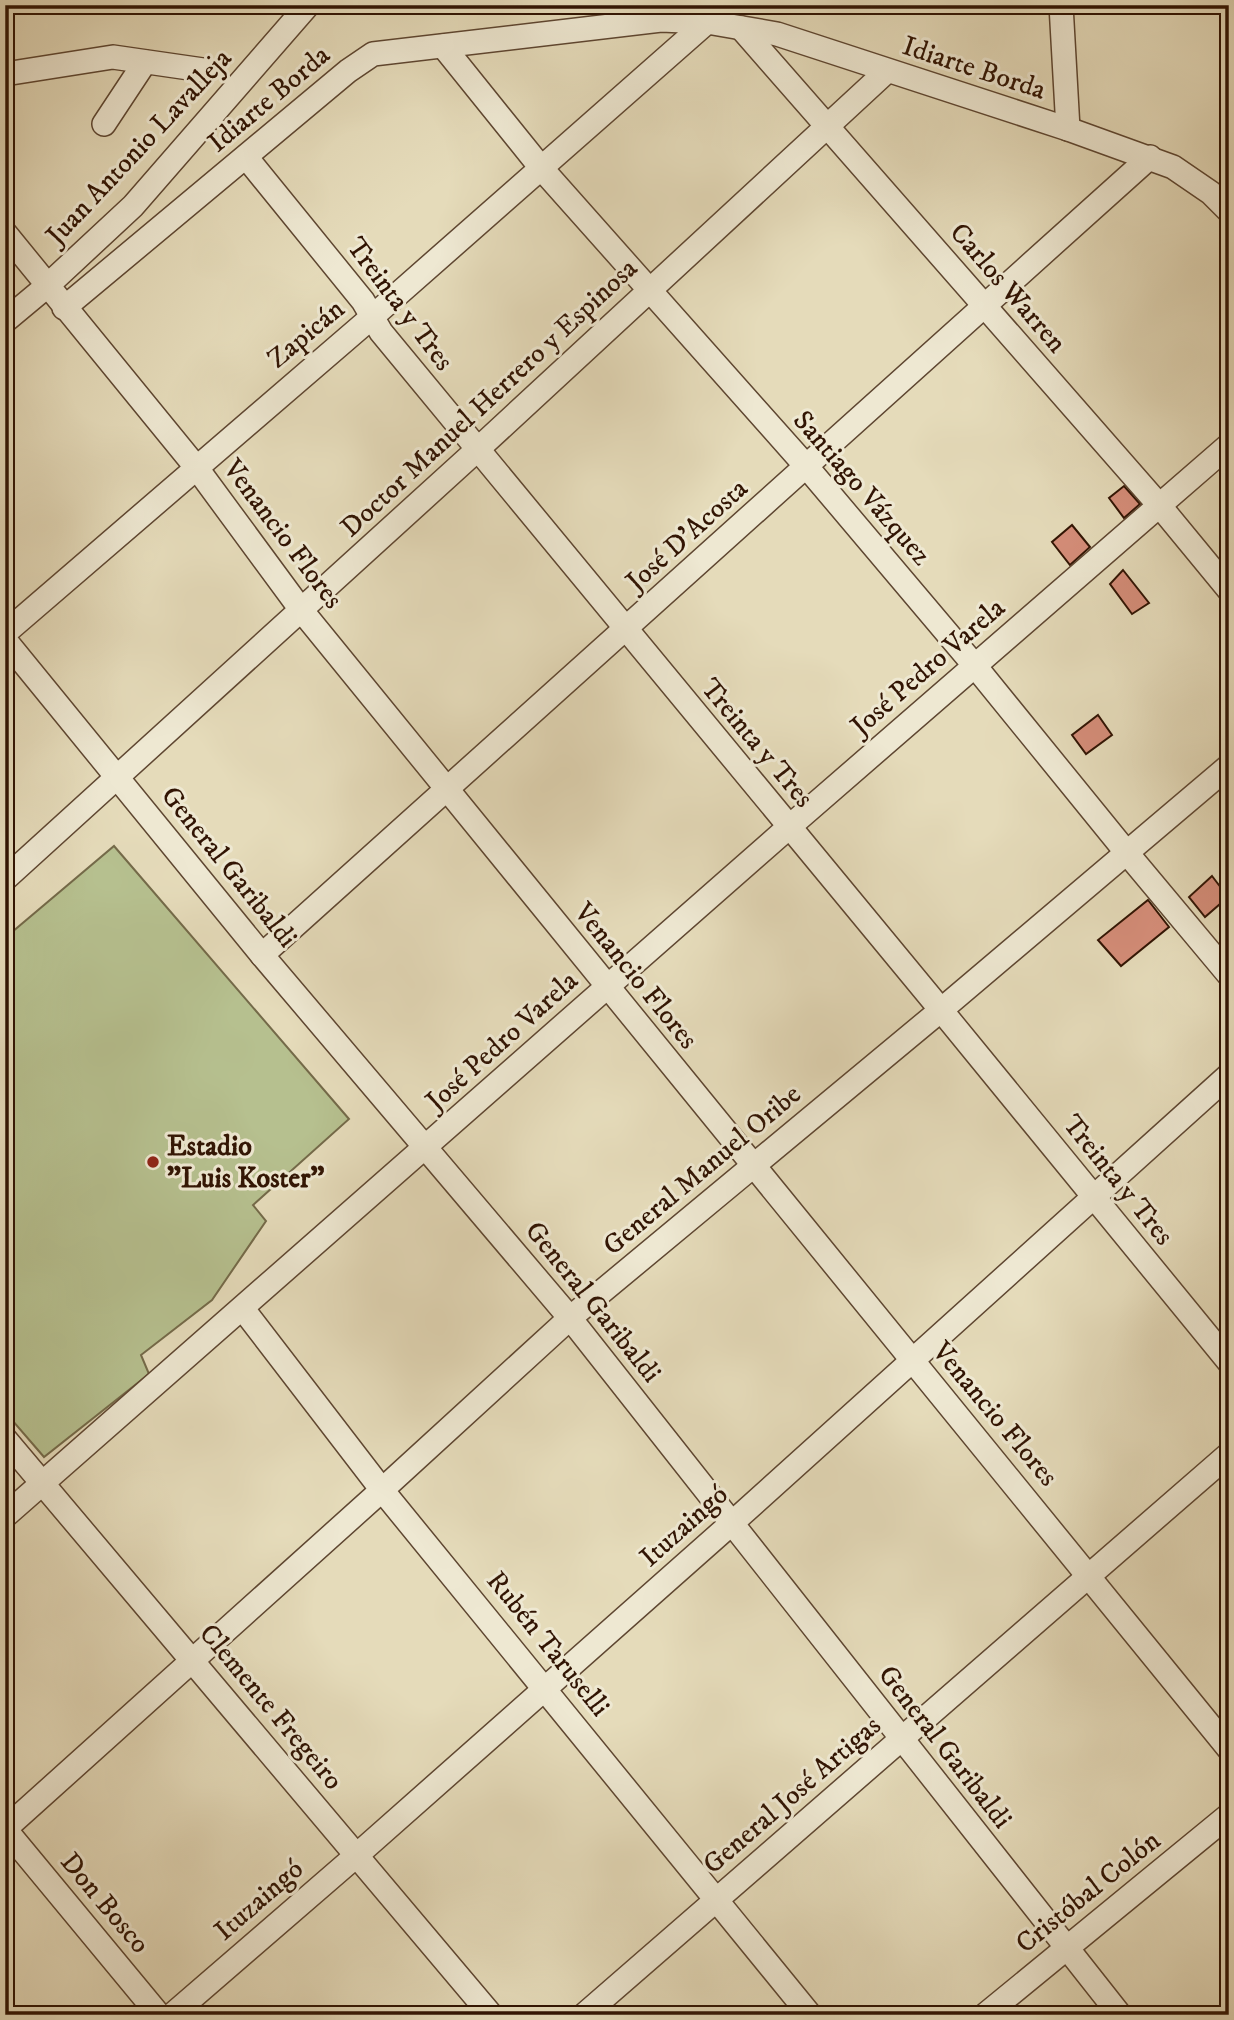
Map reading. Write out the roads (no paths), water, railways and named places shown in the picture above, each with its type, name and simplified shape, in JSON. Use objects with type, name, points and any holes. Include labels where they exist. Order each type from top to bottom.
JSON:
[{"type":"street","points":[[1061,5],[1068,129]]},
{"type":"street","name":"Juan Antonio Lavalleja","points":[[5,321],[133,206],[304,11]]},
{"type":"street","name":"Idiarte Borda","points":[[64,308],[362,60],[373,54],[388,50],[443,46],[635,22],[707,22],[777,34],[1150,157],[1191,177],[1229,211]]},
{"type":"street","name":"Zapicán","points":[[5,633],[372,317],[707,22]]},
{"type":"street","name":"Carlos Warren","points":[[741,28],[1159,505],[1229,590]]},
{"type":"street","name":"Santiago Vázquez","points":[[443,46],[542,169],[806,466],[975,666],[1229,975]]},
{"type":"street","points":[[5,74],[113,57],[203,70]]},
{"type":"street","points":[[104,124],[145,62]]},
{"type":"street","name":"Doctor Manuel Herrero y Espinosa","points":[[5,879],[478,450],[887,71]]},
{"type":"street","name":"Treinta y Tres","points":[[246,157],[363,301],[380,332],[1229,1362]]},
{"type":"street","name":"José D'Acosta","points":[[262,955],[1150,157]]},
{"type":"street","points":[[133,206],[156,232]]},
{"type":"street","name":"Venancio Flores","points":[[5,233],[197,467],[302,611],[1229,1749]]},
{"type":"street","name":"José Pedro Varela","points":[[5,1516],[789,827],[1229,445]]},
{"type":"street","name":"General Garibaldi","points":[[5,640],[262,955],[570,1318],[1120,2015]]},
{"type":"street","name":"General Manuel Oribe","points":[[5,1829],[570,1318],[941,1010],[1229,766]]},
{"type":"street","name":"Ituzaingó","points":[[172,2015],[732,1523],[1229,1075]]},
{"type":"street","name":"Rubén Taruselli","points":[[243,1309],[382,1490],[810,2015]]},
{"type":"street","name":"Clemente Fregeiro","points":[[5,1439],[491,2015]]},
{"type":"street","name":"General José Artigas","points":[[584,2015],[1229,1454]]},
{"type":"street","name":"Cristóbal Colón","points":[[985,2015],[1229,1815]]},
{"type":"street","name":"Don Bosco","points":[[5,1829],[159,2015]]},
{"type":"place","name":"Estadio \"Luis Koster\"","points":[[153,1162]]}]
